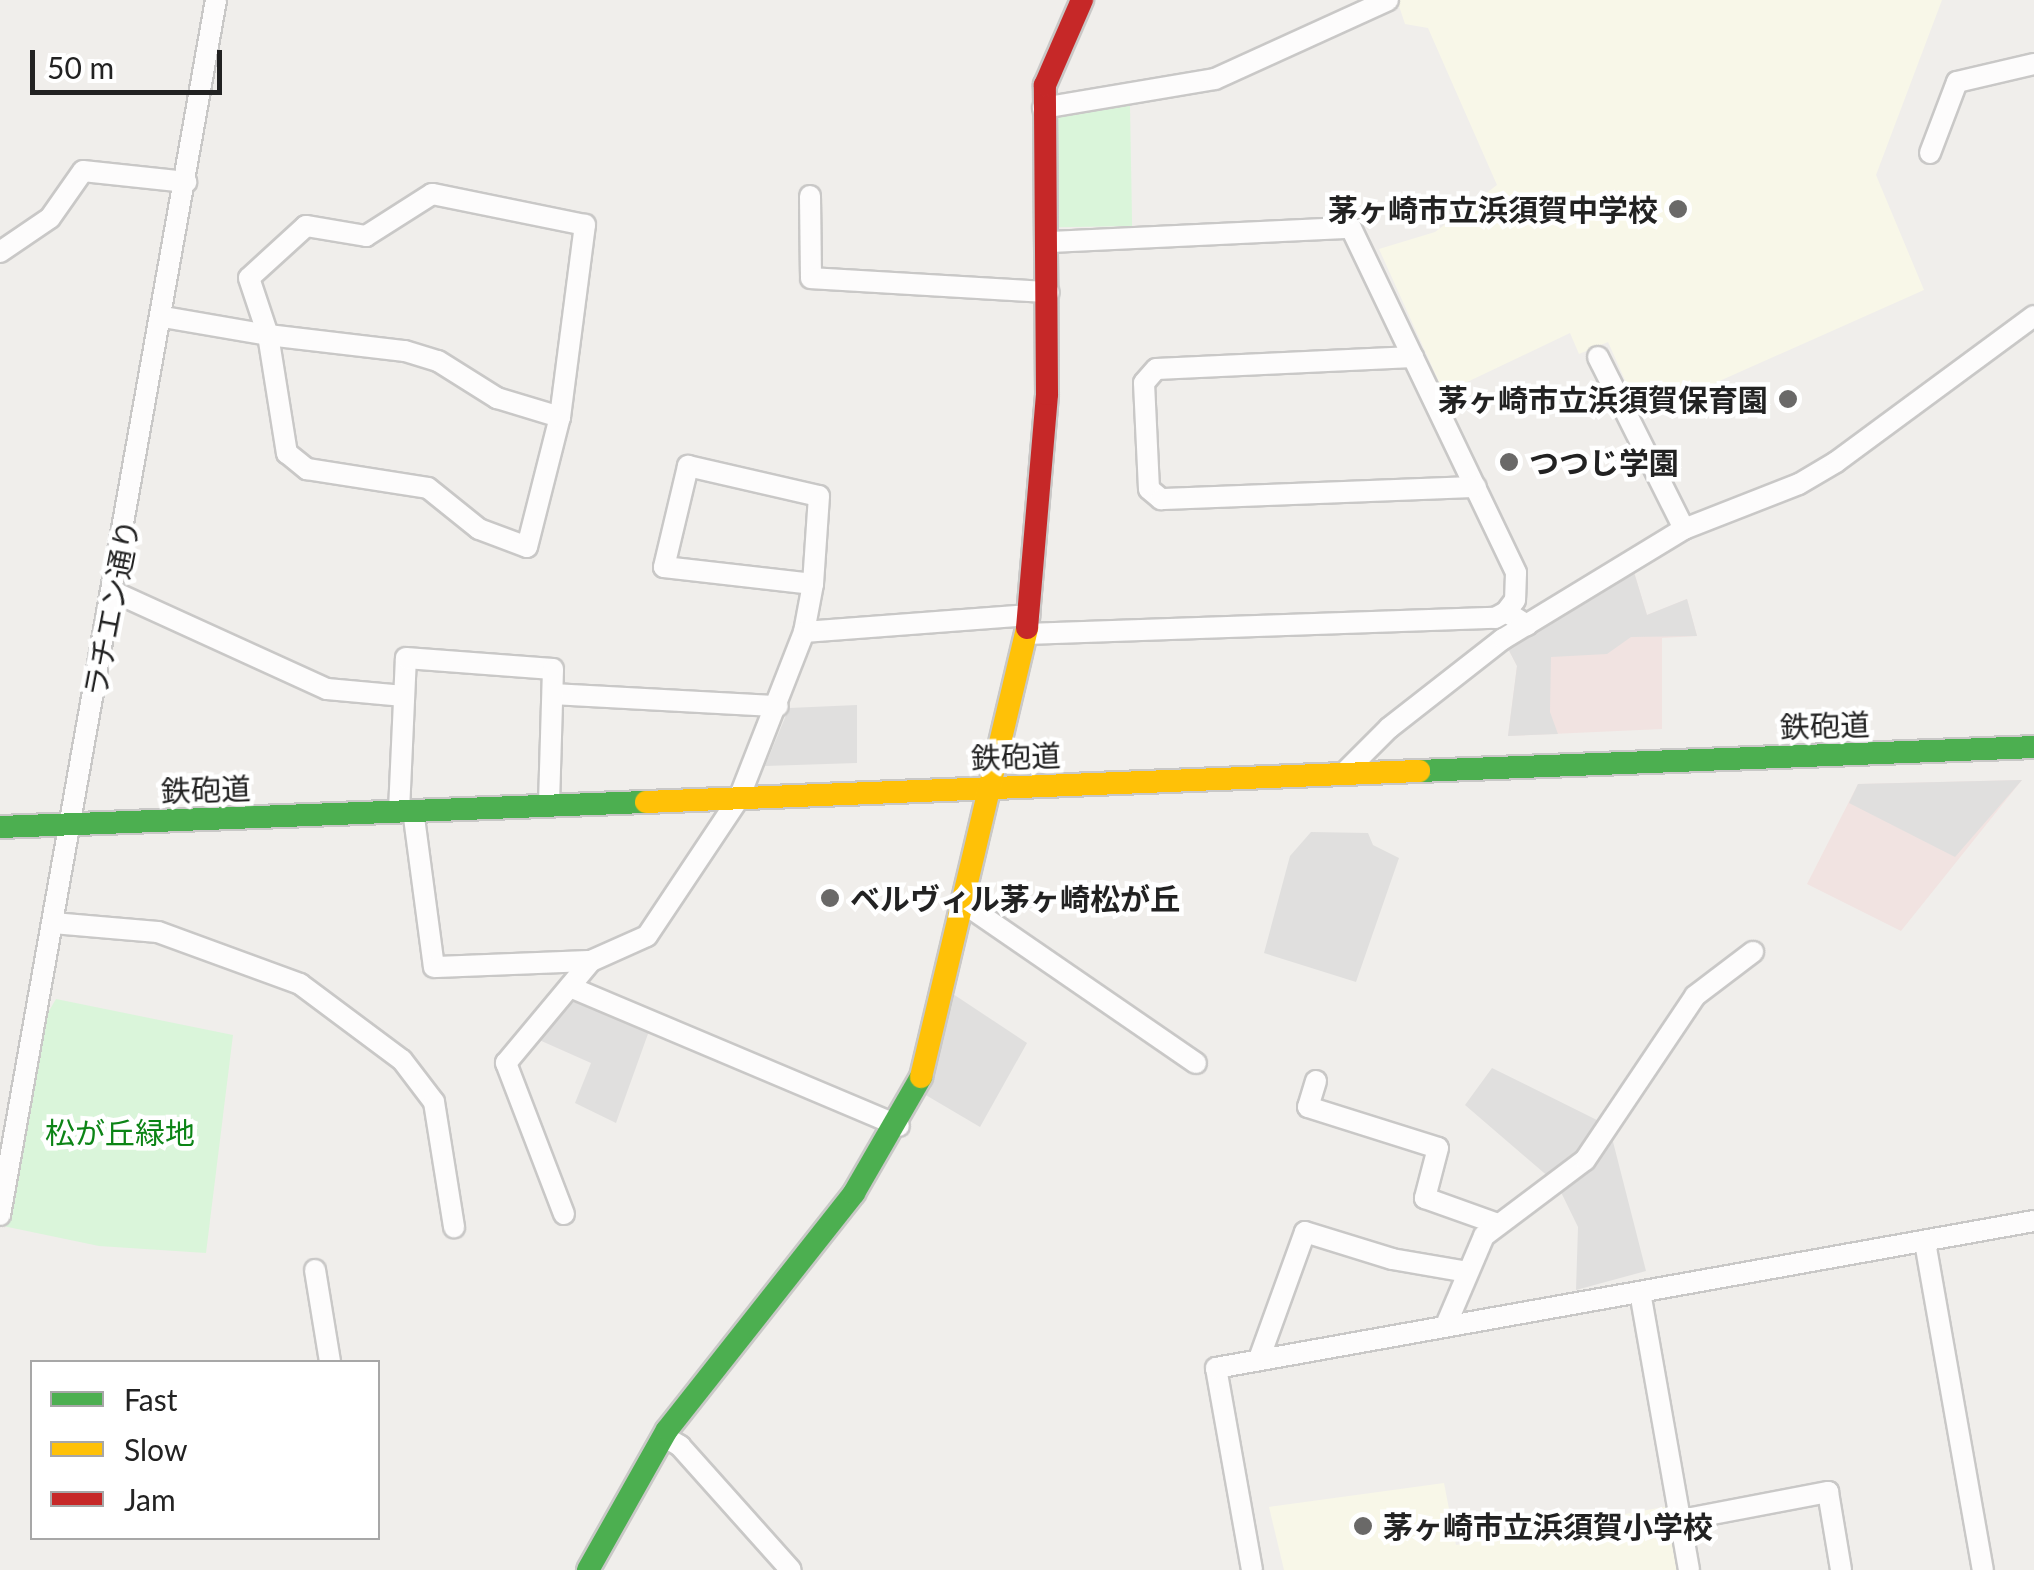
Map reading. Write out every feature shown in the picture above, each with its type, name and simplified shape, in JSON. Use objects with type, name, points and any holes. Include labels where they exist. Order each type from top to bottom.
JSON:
[{"type":"street","name":"ラチエン通り","points":[[0,1216],[164,317],[216,0]]},
{"type":"street","points":[[588,1570],[664,1436],[899,1126],[918,1084],[966,905],[1028,624],[1050,292],[1045,86],[1082,0]]},
{"type":"street","points":[[1044,108],[1215,80],[1388,0]]},
{"type":"street","points":[[1930,153],[1957,82],[2034,64]]},
{"type":"street","points":[[0,252],[50,218],[83,171],[186,182]]},
{"type":"street","points":[[432,194],[586,226],[560,417],[527,546],[480,528],[428,488],[306,469],[287,454],[268,335],[249,278],[306,226],[366,236],[432,194]]},
{"type":"street","points":[[810,196],[811,278],[1050,292]]},
{"type":"street","points":[[804,632],[1028,624],[1495,618],[1515,600],[1516,573],[1351,228],[1050,242]]},
{"type":"street","points":[[1344,773],[1389,728],[1527,625],[1684,528],[1823,470],[2034,316]]},
{"type":"street","points":[[164,317],[268,335],[405,351],[438,361],[496,398],[560,417]]},
{"type":"street","points":[[1413,356],[1156,369],[1144,384],[1149,489],[1161,499],[1476,487]]},
{"type":"street","points":[[1598,356],[1684,528]]},
{"type":"street","points":[[549,804],[553,668],[406,658],[406,811],[434,967],[592,961],[647,936],[739,798],[804,632],[812,584],[819,496],[688,466],[664,568],[812,584]]},
{"type":"street","points":[[114,592],[327,689],[404,696]]},
{"type":"street","points":[[1506,612],[1527,625]]},
{"type":"street","points":[[553,694],[778,706]]},
{"type":"street","name":"鉄砲道","points":[[0,827],[2034,747]]},
{"type":"street","points":[[966,905],[1196,1063]]},
{"type":"street","points":[[52,924],[158,932],[300,984],[402,1060],[434,1102],[454,1227]]},
{"type":"street","points":[[1446,1325],[1468,1272],[1496,1223],[1585,1160],[1694,996],[1753,952]]},
{"type":"street","points":[[564,1214],[506,1069],[592,961]]},
{"type":"street","points":[[570,987],[899,1126]]},
{"type":"street","points":[[1316,1082],[1308,1107],[1438,1148],[1425,1198],[1496,1223]]},
{"type":"street","points":[[1252,1570],[1216,1368],[2034,1221]]},
{"type":"street","points":[[1258,1360],[1305,1232],[1392,1260],[1468,1272]]},
{"type":"street","points":[[1926,1242],[1983,1570]]},
{"type":"street","points":[[314,1270],[330,1360]]},
{"type":"street","points":[[1640,1292],[1690,1570]]},
{"type":"street","points":[[664,1436],[680,1446],[791,1570]]},
{"type":"street","points":[[1680,1520],[1828,1492],[1840,1570]]},
{"type":"shaded area","name":"茅ヶ崎市立浜須賀中学校","points":[[1397,0],[1942,0],[1876,175],[1924,290],[1641,416],[1608,342],[1579,354],[1570,333],[1444,393],[1379,249],[1435,232],[1497,185],[1428,28],[1405,24]]},
{"type":"shaded area","points":[[1630,559],[1647,615],[1687,599],[1697,636],[1662,638],[1662,729],[1508,736],[1517,666],[1503,639]]},
{"type":"shaded area","points":[[1630,559],[1647,615],[1687,599],[1697,636],[1631,637],[1607,654],[1551,657],[1550,712],[1558,734],[1508,736],[1517,666],[1503,639]]},
{"type":"shaded area","points":[[857,705],[857,763],[765,766],[789,708]]},
{"type":"shaded area","points":[[2022,780],[1901,931],[1807,884],[1858,784]]},
{"type":"shaded area","points":[[2022,780],[1955,857],[1849,803],[1858,784]]},
{"type":"shaded area","points":[[1311,832],[1368,833],[1373,845],[1399,858],[1356,982],[1264,953],[1290,856]]},
{"type":"shaded area","points":[[953,994],[1027,1043],[980,1127],[924,1094]]},
{"type":"shaded area","points":[[574,999],[649,1031],[616,1123],[575,1103],[591,1063],[537,1039]]},
{"type":"shaded area","points":[[1492,1068],[1609,1126],[1646,1271],[1576,1290],[1578,1227],[1557,1184],[1465,1105]]},
{"type":"shaded area","name":"茅ヶ崎市立浜須賀小学校","points":[[1444,1483],[1456,1545],[1669,1506],[1680,1570],[1284,1570],[1269,1507]]},
{"type":"green space","points":[[1130,105],[1132,226],[1058,227],[1056,106]]},
{"type":"green space","name":"松が丘緑地","points":[[56,999],[233,1035],[206,1253],[99,1246],[3,1226],[33,1038]]},
{"type":"traffic: fast","points":[[1419,771],[2034,747]]},
{"type":"traffic: fast","points":[[0,827],[646,802]]},
{"type":"traffic: fast","points":[[588,1570],[667,1430],[854,1193],[921,1077]]},
{"type":"traffic: slow","points":[[921,1077],[1027,628]]},
{"type":"traffic: slow","points":[[646,802],[1419,771]]},
{"type":"traffic: jam","points":[[1027,628],[1047,394],[1045,85],[1082,0]]},
{"type":"place","name":"茅ヶ崎市立浜須賀中学校","points":[[1678,209]]},
{"type":"place","name":"茅ヶ崎市立浜須賀保育園","points":[[1788,399]]},
{"type":"place","name":"つつじ学園","points":[[1509,462]]},
{"type":"place","name":"ベルヴィル茅ヶ崎松が丘","points":[[830,898]]},
{"type":"place","name":"茅ヶ崎市立浜須賀小学校","points":[[1363,1526]]}]
